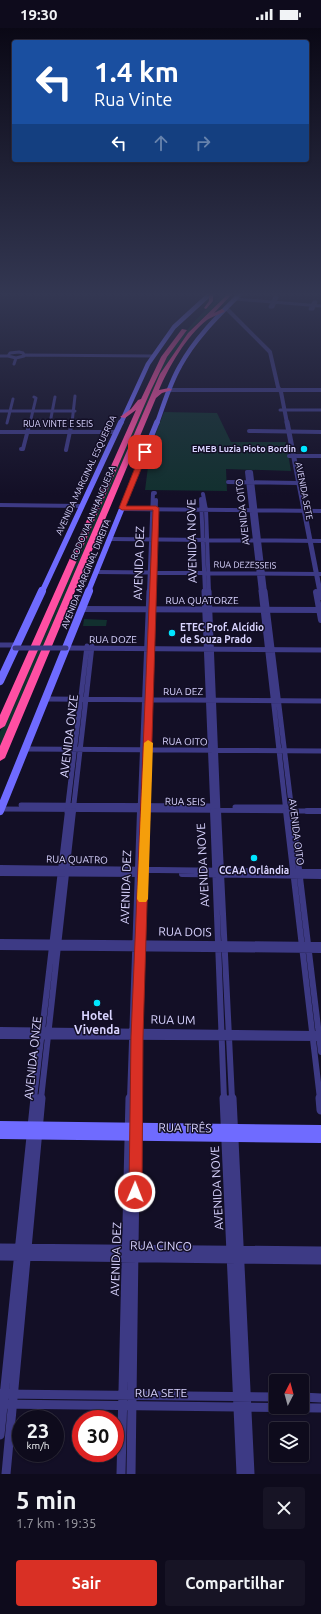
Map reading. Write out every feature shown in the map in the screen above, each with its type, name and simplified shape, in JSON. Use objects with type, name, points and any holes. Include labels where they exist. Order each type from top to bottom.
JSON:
[{"type":"highway","name":"RODOVIA ANHANGUERA","points":[[0,758],[149,398],[163,360]]},
{"type":"highway","name":"RODOVIA ANHANGUERA","points":[[0,726],[149,398],[172,360]]},
{"type":"highway","points":[[122,417],[149,398],[160,392],[169,390]]},
{"type":"main road","name":"AVENIDA MARGINAL ESQUERDA","points":[[0,681],[122,417],[151,360]]},
{"type":"main road","name":"AVENIDA MARGINAL DIREITA","points":[[1,808],[169,390],[183,360]]},
{"type":"main road","name":"RUA TRÊS","points":[[0,1127],[34,1130],[230,1132],[321,1130]]},
{"type":"main road","name":"RUA TRÊS","points":[[0,1133],[34,1130]]},
{"type":"main road","name":"RUA TRÊS","points":[[230,1132],[321,1137]]},
{"type":"street","name":"AVENIDA SETE","points":[[272,360],[321,597]]},
{"type":"street","points":[[169,390],[321,390]]},
{"type":"street","points":[[50,423],[55,397]]},
{"type":"street","points":[[7,423],[14,398]]},
{"type":"street","points":[[282,410],[321,411]]},
{"type":"street","points":[[0,411],[73,412],[67,444]]},
{"type":"street","points":[[25,432],[31,412]]},
{"type":"street","name":"RUA VINTE E SEIS","points":[[0,432],[115,433]]},
{"type":"street","points":[[249,432],[321,432]]},
{"type":"street","points":[[291,456],[321,456]]},
{"type":"street","name":"AVENIDA OITO","points":[[249,472],[288,809],[317,1036],[321,1110]]},
{"type":"street","points":[[250,482],[296,482]]},
{"type":"street","points":[[0,506],[80,507]]},
{"type":"street","points":[[121,509],[321,511]]},
{"type":"street","name":"AVENIDA DEZ","points":[[131,1474],[127,1395],[131,1253],[134,1034],[154,509]]},
{"type":"street","name":"AVENIDA NOVE","points":[[204,509],[215,808],[242,1402],[241,1474]]},
{"type":"street","points":[[110,538],[321,540]]},
{"type":"street","name":"RUA DEZESSEIS","points":[[97,571],[317,573]]},
{"type":"street","name":"AVENIDA SETE","points":[[317,573],[321,620]]},
{"type":"street","name":"RUA QUATORZE","points":[[83,607],[320,609]]},
{"type":"street","name":"RUA DOZE","points":[[0,646],[321,649]]},
{"type":"street","name":"AVENIDA ONZE","points":[[0,1435],[6,1399],[24,1252],[44,1033],[89,647]]},
{"type":"street","name":"RUA DEZ","points":[[46,698],[321,698]]},
{"type":"street","name":"RUA DEZ","points":[[276,699],[321,701]]},
{"type":"street","name":"RUA OITO","points":[[26,747],[213,748],[321,751]]},
{"type":"street","name":"RUA OITO","points":[[281,749],[321,748]]},
{"type":"street","name":"RUA SEIS","points":[[288,809],[321,807]]},
{"type":"street","name":"RUA SEIS","points":[[1,808],[215,808],[321,811]]},
{"type":"street","name":"RUA QUATRO","points":[[0,868],[63,871],[296,874],[321,876]]},
{"type":"street","name":"RUA QUATRO","points":[[0,873],[63,871]]},
{"type":"street","name":"RUA QUATRO","points":[[296,874],[321,872]]},
{"type":"street","name":"RUA DOIS","points":[[0,942],[55,945],[138,946],[305,947],[321,945]]},
{"type":"street","name":"RUA DOIS","points":[[0,947],[55,945]]},
{"type":"street","name":"RUA DOIS","points":[[305,947],[321,950]]},
{"type":"street","name":"RUA UM","points":[[0,1030],[44,1033],[317,1036]]},
{"type":"street","name":"RUA UM","points":[[0,1036],[44,1033]]},
{"type":"street","name":"AVENIDA OITO","points":[[317,1036],[321,1052]]},
{"type":"street","name":"RUA CINCO","points":[[0,1248],[24,1252],[81,1253],[297,1255],[321,1251]]},
{"type":"street","name":"RUA CINCO","points":[[0,1256],[24,1252]]},
{"type":"street","name":"RUA CINCO","points":[[297,1255],[321,1260]]},
{"type":"street","name":"RUA SETE","points":[[6,1399],[127,1395],[321,1408]]},
{"type":"street","points":[[309,1397],[321,1398]]},
{"type":"street","name":"RUA SETE","points":[[6,1399],[127,1406],[242,1402],[269,1398]]},
{"type":"street","name":"AVENIDA ONZE","points":[[6,1399],[6,1474]]},
{"type":"street","name":"AVENIDA NOVE","points":[[242,1402],[250,1474]]},
{"type":"street","name":"AVENIDA DEZ","points":[[121,1474],[127,1406]]},
{"type":"green space","points":[[170,360],[166,367],[0,751],[0,732],[158,373],[165,361]]},
{"type":"green space","points":[[164,412],[217,413],[231,442],[286,442],[291,471],[226,469],[227,491],[145,490],[148,467],[143,467]]},
{"type":"green space","points":[[84,619],[107,620],[106,626],[83,626]]},
{"type":"slow traffic","points":[[143,899],[148,743]]},
{"type":"place","name":"EMEB Luzia Pioto Bordin","points":[[304,449]]},
{"type":"place","name":"ETEC Prof. Alcídio de Souza Prado","points":[[172,633]]},
{"type":"place","name":"CCAA Orlândia","points":[[254,858]]},
{"type":"place","name":"Hotel Vivenda","points":[[97,1003]]},
{"type":"route","points":[[135,1192],[137,1037],[142,943],[156,508],[122,508],[145,452]]}]
